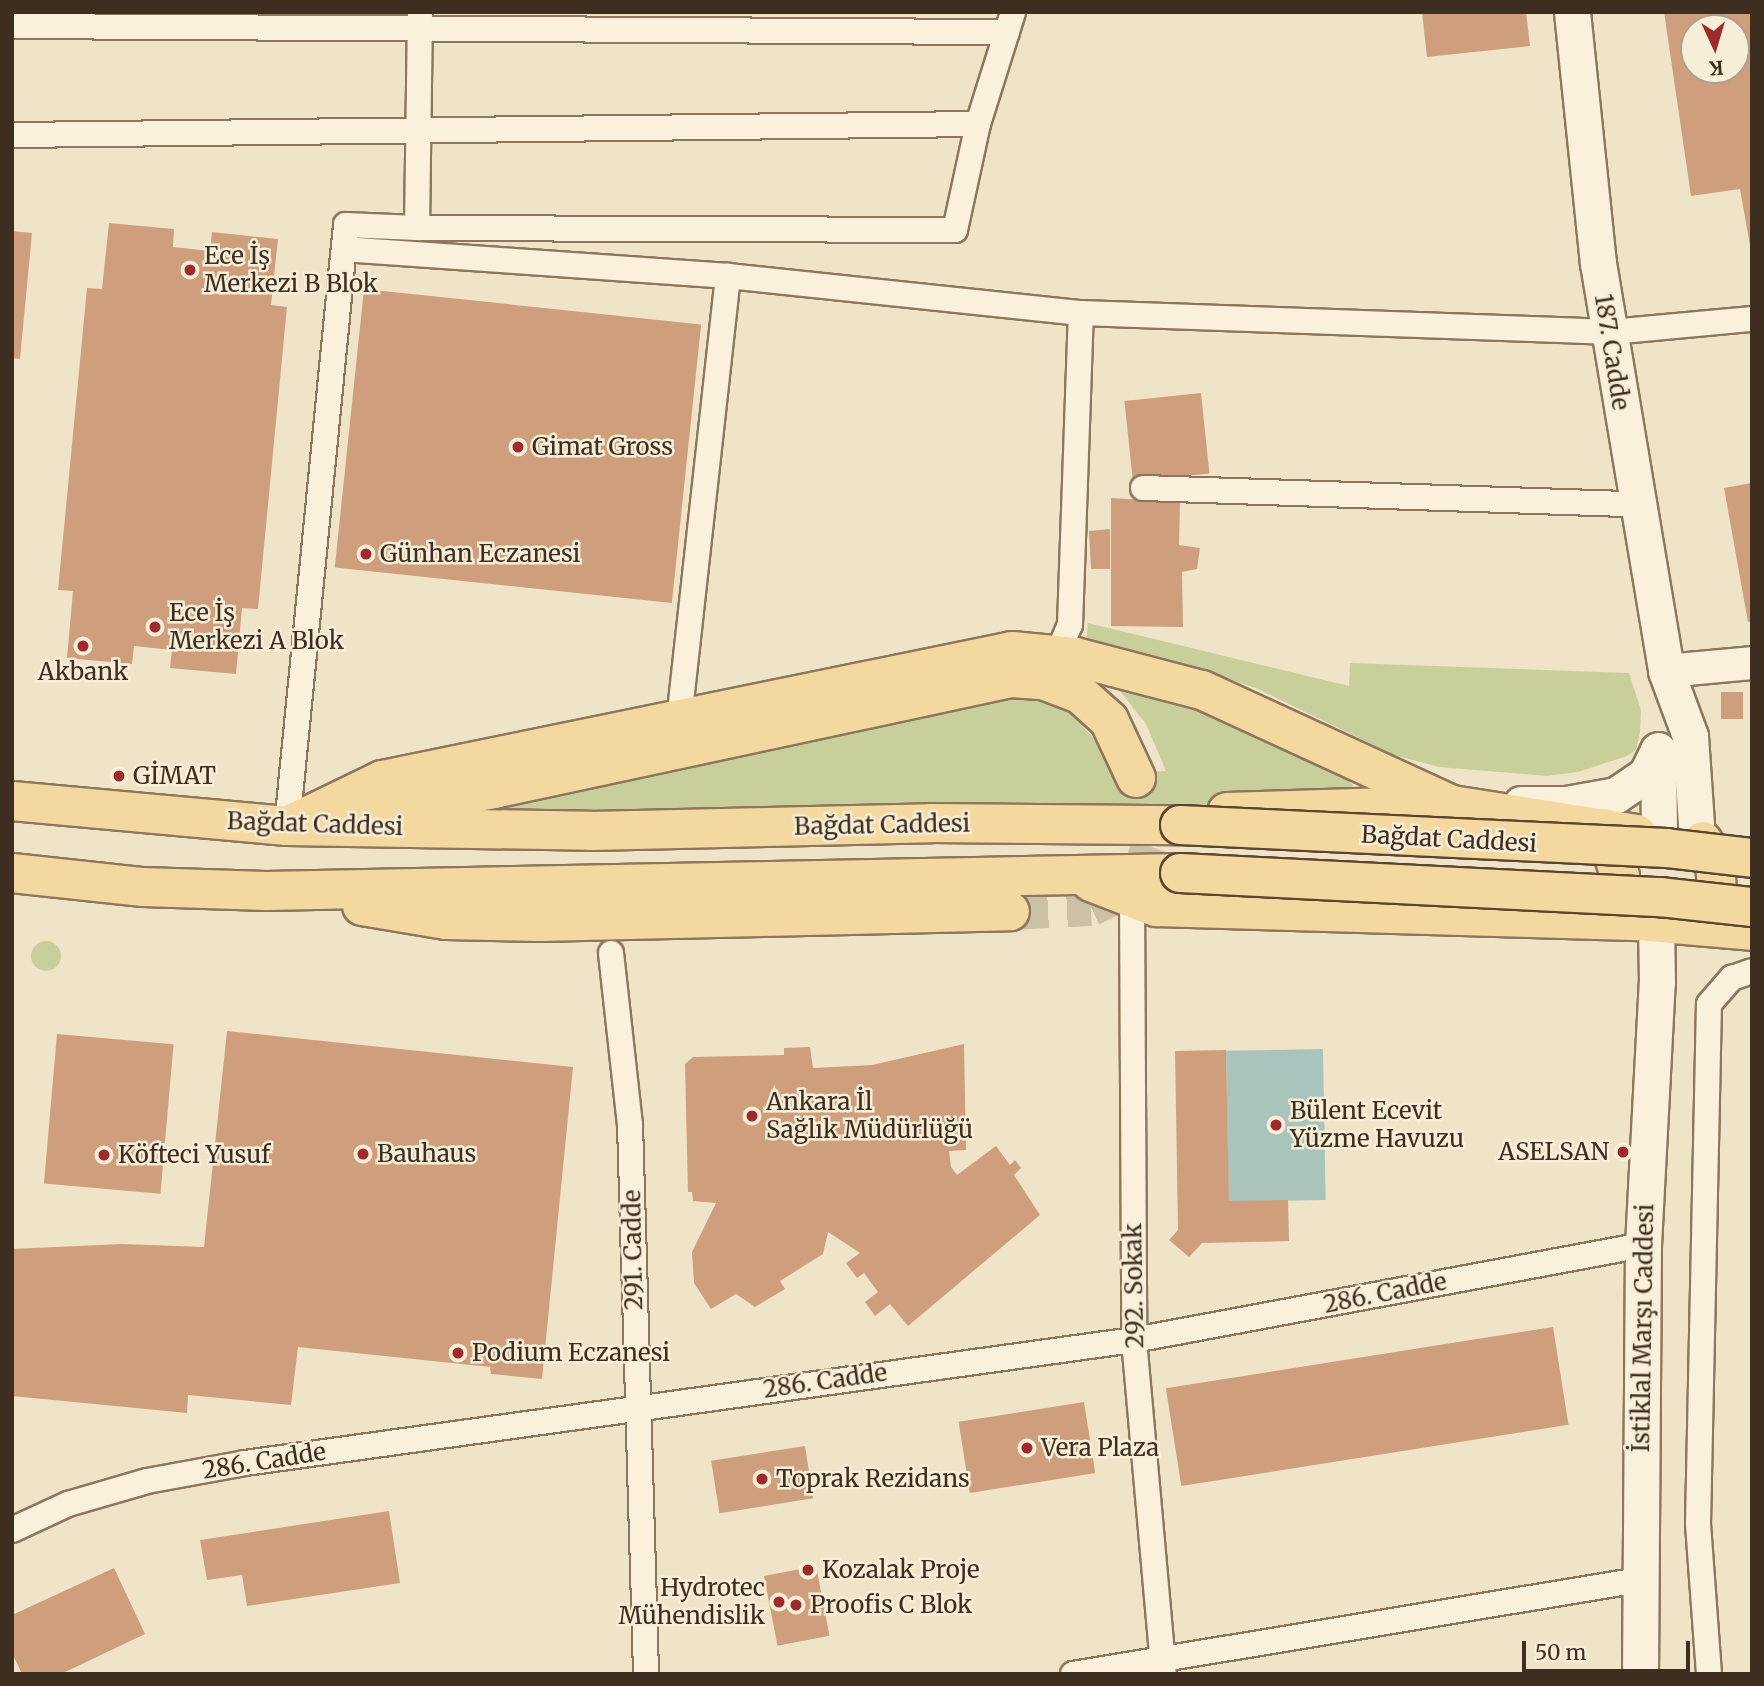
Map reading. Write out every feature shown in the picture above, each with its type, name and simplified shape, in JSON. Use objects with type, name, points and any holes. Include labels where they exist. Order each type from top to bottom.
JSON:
[{"type":"main road","name":"187. Cadde","points":[[1572,12],[1598,263],[1611,332],[1635,504],[1668,680]]},
{"type":"main road","points":[[287,825],[382,780],[1012,651],[1058,655],[1202,690],[1452,805],[1657,837],[1752,843]]},
{"type":"main road","points":[[287,825],[494,789],[1011,678],[1042,680],[1080,694],[1109,720],[1136,778]]},
{"type":"main road","points":[[1668,680],[1657,752],[1657,837],[1641,855],[1633,880],[1634,892],[1672,924]]},
{"type":"main road","points":[[1668,680],[1690,736],[1700,840],[1715,864],[1717,891],[1672,924]]},
{"type":"main road","points":[[1064,822],[1199,813],[1604,799],[1637,783],[1657,752]]},
{"type":"main road","name":"Bağdat Caddesi","points":[[12,801],[287,825],[590,831],[1064,822],[1666,848],[1752,858]]},
{"type":"main road","points":[[1597,920],[1612,900],[1620,876],[1612,840],[1605,828]]},
{"type":"main road","points":[[1752,852],[1741,864],[1732,886],[1738,911],[1752,931]]},
{"type":"main road","name":"Bağdat Caddesi","points":[[12,873],[143,887],[266,891],[1067,873],[1180,873],[1660,897],[1752,907]]},
{"type":"main road","points":[[1067,873],[1156,906],[1597,920],[1752,931]]},
{"type":"main road","points":[[266,891],[446,920],[526,922],[1010,911]]},
{"type":"main road","name":"İstiklal Marşı Caddesi","points":[[1635,1672],[1639,1580],[1643,1245],[1657,982],[1672,924]]},
{"type":"street","points":[[416,229],[420,131],[420,21]]},
{"type":"street","points":[[12,26],[420,21],[1010,22],[978,124],[955,230],[416,229],[346,225],[287,825]]},
{"type":"street","points":[[12,135],[978,124]]},
{"type":"street","points":[[344,248],[728,275],[1081,313],[1611,332],[1752,319]]},
{"type":"street","points":[[679,720],[728,275]]},
{"type":"street","points":[[1058,655],[1070,625],[1081,313]]},
{"type":"street","points":[[1143,488],[1635,504]]},
{"type":"street","points":[[1668,680],[1752,663]]},
{"type":"street","name":"292. Sokak","points":[[1132,897],[1133,1340],[1163,1667]]},
{"type":"street","name":"291. Cadde","points":[[611,953],[630,1124],[636,1406],[646,1674]]},
{"type":"street","points":[[1709,1674],[1698,1524],[1709,1004],[1732,978],[1752,971]]},
{"type":"street","name":"286. Cadde","points":[[12,1530],[68,1504],[147,1480],[636,1406],[1133,1340],[1643,1245]]},
{"type":"street","points":[[1073,1674],[1163,1667],[1639,1580]]},
{"type":"green space","points":[[1088,623],[1349,686],[1350,663],[1629,673],[1641,710],[1640,732],[1636,750],[1627,756],[1578,772],[1547,776],[1439,767],[1394,755],[1258,689],[1194,667],[1086,641]]},
{"type":"green space","points":[[1113,682],[1228,717],[1347,779],[1363,797],[1356,807],[448,814],[1012,694],[1066,709],[1100,745],[1114,774],[1166,771],[1146,724]]},
{"type":"green space","points":[[46,941],[56,946],[61,956],[56,966],[46,971],[36,966],[31,956],[36,946]]},
{"type":"water","name":"Bülent Ecevit Yüzme Havuzu","points":[[1323,1049],[1326,1200],[1229,1202],[1226,1051]]},
{"type":"building","points":[[1422,12],[1526,12],[1530,46],[1427,57]]},
{"type":"building","points":[[1664,12],[1752,12],[1752,257],[1740,189],[1691,196]]},
{"type":"building","points":[[109,223],[174,229],[173,247],[210,251],[212,232],[278,239],[271,305],[287,307],[258,609],[242,608],[236,674],[170,668],[172,650],[134,646],[132,664],[67,658],[73,591],[58,590],[87,288],[102,289]]},
{"type":"building","points":[[12,231],[32,233],[20,359],[12,358]]},
{"type":"building","name":"Gimat Gross","points":[[364,289],[701,324],[672,603],[335,567]]},
{"type":"building","points":[[1201,393],[1209,474],[1133,482],[1124,401]]},
{"type":"building","points":[[1752,483],[1752,621],[1748,622],[1724,488]]},
{"type":"building","points":[[1111,498],[1180,502],[1179,545],[1200,548],[1197,569],[1182,572],[1183,627],[1111,626]]},
{"type":"building","points":[[1110,529],[1110,569],[1091,569],[1089,531]]},
{"type":"building","points":[[1721,692],[1743,692],[1743,719],[1721,719]]},
{"type":"building","name":"Bauhaus","points":[[227,1031],[573,1067],[542,1379],[491,1374],[490,1367],[298,1347],[291,1405],[188,1395],[187,1413],[12,1396],[12,1249],[122,1244],[204,1247]]},
{"type":"building","points":[[57,1034],[174,1044],[160,1194],[44,1183]]},
{"type":"building","points":[[964,1044],[966,1150],[949,1151],[951,1167],[957,1175],[996,1146],[1010,1165],[1015,1160],[1021,1168],[1014,1175],[1040,1215],[908,1326],[890,1304],[875,1316],[865,1302],[878,1292],[864,1273],[857,1278],[846,1263],[860,1253],[828,1232],[823,1254],[780,1281],[785,1289],[755,1307],[736,1294],[711,1309],[694,1283],[692,1252],[716,1203],[693,1201],[692,1192],[688,1192],[685,1064],[693,1057],[784,1055],[784,1048],[810,1047],[813,1068],[872,1065]]},
{"type":"building","points":[[1226,1050],[1229,1201],[1288,1200],[1289,1241],[1202,1243],[1189,1257],[1169,1240],[1178,1230],[1175,1051]]},
{"type":"building","points":[[1553,1327],[1568,1425],[1181,1486],[1166,1388]]},
{"type":"building","name":"Vera Plaza","points":[[1084,1402],[1095,1473],[970,1493],[959,1422]]},
{"type":"building","name":"Toprak Rezidans","points":[[805,1446],[813,1498],[719,1513],[711,1461]]},
{"type":"building","points":[[389,1511],[400,1583],[247,1606],[242,1575],[207,1580],[200,1540]]},
{"type":"building","name":"Proofis C Blok","points":[[816,1566],[830,1636],[778,1646],[764,1576]]},
{"type":"building","points":[[114,1568],[145,1634],[61,1674],[22,1674],[12,1653],[12,1615]]},
{"type":"tunnel","points":[[1010,911],[1091,907],[1117,895],[1141,873],[1150,847],[1136,778]]},
{"type":"place","name":"Ece İş Merkezi B Blok","points":[[190,270]]},
{"type":"place","name":"Gimat Gross","points":[[518,447]]},
{"type":"place","name":"Günhan Eczanesi","points":[[366,554]]},
{"type":"place","name":"Ece İş Merkezi A Blok","points":[[155,627]]},
{"type":"place","name":"Akbank","points":[[83,646]]},
{"type":"place","name":"GİMAT","points":[[119,776]]},
{"type":"place","name":"Ankara İl Sağlık Müdürlüğü","points":[[752,1116]]},
{"type":"place","name":"Bülent Ecevit Yüzme Havuzu","points":[[1276,1125]]},
{"type":"place","name":"ASELSAN","points":[[1623,1152]]},
{"type":"place","name":"Bauhaus","points":[[363,1154]]},
{"type":"place","name":"Köfteci Yusuf","points":[[104,1155]]},
{"type":"place","name":"Podium Eczanesi","points":[[458,1353]]},
{"type":"place","name":"Vera Plaza","points":[[1027,1448]]},
{"type":"place","name":"Toprak Rezidans","points":[[762,1479]]},
{"type":"place","name":"Kozalak Proje","points":[[808,1570]]},
{"type":"place","name":"Hydrotec Mühendislik","points":[[779,1602]]},
{"type":"place","name":"Proofis C Blok","points":[[796,1605]]}]
